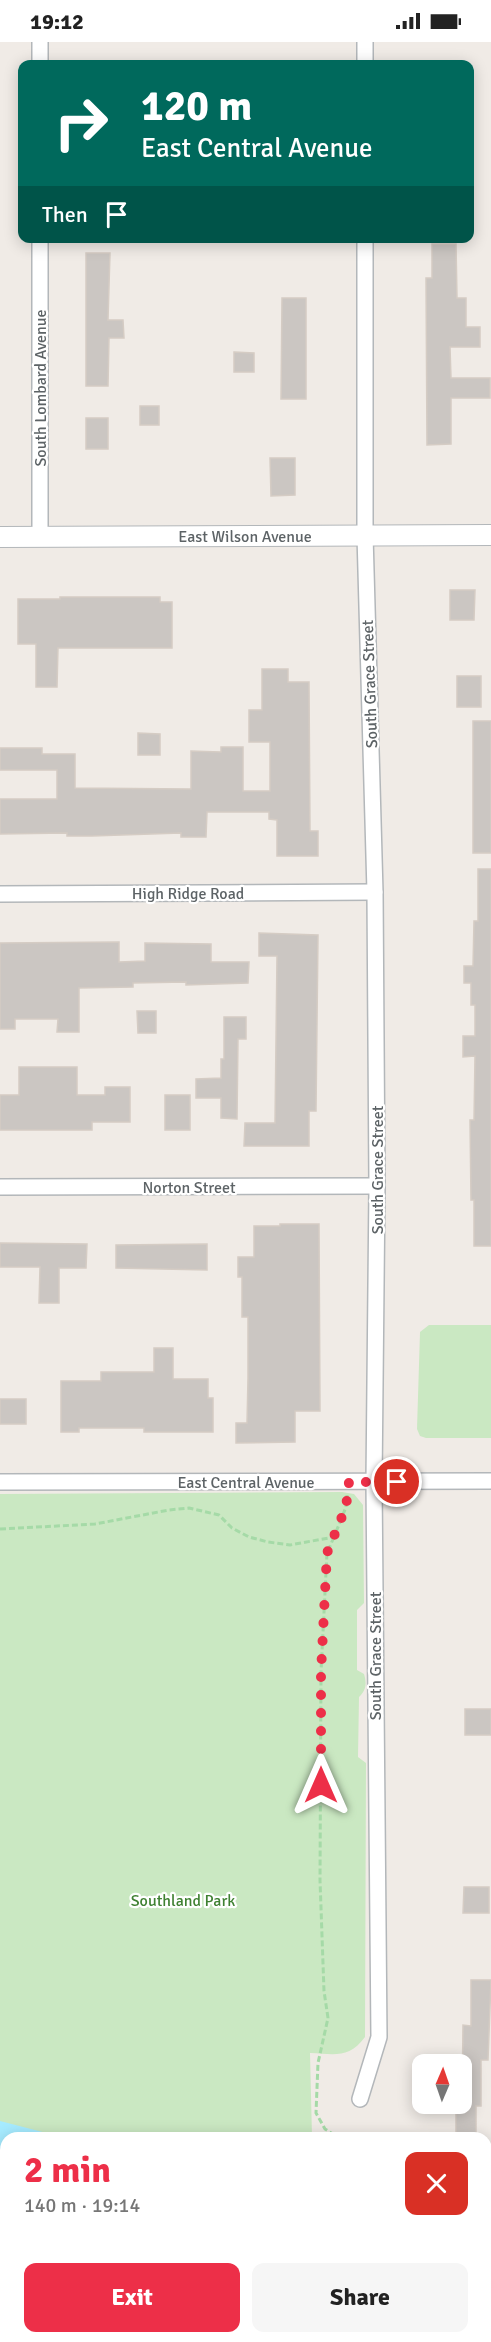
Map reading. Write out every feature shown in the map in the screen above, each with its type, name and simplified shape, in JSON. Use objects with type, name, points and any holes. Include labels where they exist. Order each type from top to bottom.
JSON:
[{"type":"street","points":[[39,42],[40,60]]},
{"type":"street","points":[[365,42],[365,60]]},
{"type":"street","name":"South Lombard Avenue","points":[[40,243],[40,537]]},
{"type":"street","name":"South Grace Street","points":[[360,2100],[379,2037],[374,1482],[378,1186],[375,892],[365,535],[365,243]]},
{"type":"street","name":"East Wilson Avenue","points":[[0,537],[491,535]]},
{"type":"street","name":"High Ridge Road","points":[[0,894],[375,892]]},
{"type":"street","name":"Norton Street","points":[[0,1187],[378,1186]]},
{"type":"street","name":"East Central Avenue","points":[[0,1482],[491,1482]]},
{"type":"path","points":[[330,2132],[325,2129],[316,2113],[318,2063],[328,2018],[324,1991],[320,1913],[321,1672],[327,1553],[346,1507],[349,1482]]},
{"type":"path","points":[[0,1529],[95,1524],[189,1508],[219,1515],[232,1528],[249,1537],[268,1542],[290,1545],[334,1537]]},
{"type":"green space","points":[[429,1325],[491,1325],[491,1438],[426,1438],[420,1436],[417,1429],[420,1332]]},
{"type":"green space","name":"Southland Park","points":[[342,1492],[354,1494],[363,1505],[364,1603],[357,1610],[357,1670],[364,1674],[366,1684],[359,1697],[358,1757],[366,1763],[365,2037],[353,2049],[341,2054],[310,2053],[312,2132],[0,2132],[0,1494]]},
{"type":"water","points":[[0,2121],[43,2132],[0,2132]]},
{"type":"building","points":[[432,244],[456,244],[457,298],[466,298],[466,327],[480,327],[480,347],[450,347],[451,378],[490,378],[490,398],[451,398],[451,444],[427,445],[426,278],[432,278]]},
{"type":"building","points":[[86,253],[110,253],[108,320],[123,320],[124,338],[109,338],[108,386],[86,386]]},
{"type":"building","points":[[282,298],[306,298],[306,399],[281,399]]},
{"type":"building","points":[[234,352],[254,353],[254,372],[234,372]]},
{"type":"building","points":[[140,406],[159,406],[159,425],[140,425]]},
{"type":"building","points":[[86,418],[108,418],[108,449],[86,449]]},
{"type":"building","points":[[270,458],[295,458],[295,495],[271,496]]},
{"type":"building","points":[[450,590],[475,590],[474,620],[450,620]]},
{"type":"building","points":[[60,597],[160,597],[160,602],[172,602],[172,648],[58,648],[57,687],[36,687],[36,644],[18,644],[18,599],[60,599]]},
{"type":"building","points":[[262,669],[288,669],[288,682],[309,682],[310,831],[318,831],[318,856],[277,856],[277,820],[269,819],[269,812],[207,812],[206,837],[181,837],[181,833],[92,836],[67,836],[67,833],[0,834],[0,799],[57,799],[57,770],[0,770],[0,748],[42,748],[42,754],[75,754],[75,788],[191,789],[191,751],[221,752],[221,747],[243,747],[243,791],[270,791],[270,742],[249,742],[249,710],[262,710]]},
{"type":"building","points":[[457,676],[481,676],[481,707],[457,707]]},
{"type":"building","points":[[473,721],[491,721],[491,853],[473,853]]},
{"type":"building","points":[[138,733],[160,734],[160,755],[138,755]]},
{"type":"building","points":[[478,869],[491,869],[491,1246],[474,1246],[470,1120],[474,1120],[475,1056],[463,1057],[463,1036],[475,1036],[475,1005],[471,1005],[471,983],[464,983],[464,966],[473,966],[474,921],[478,921]]},
{"type":"building","points":[[259,933],[318,935],[316,1111],[309,1111],[309,1146],[244,1146],[245,1123],[275,1123],[277,956],[259,956]]},
{"type":"building","points":[[119,942],[119,962],[145,961],[145,943],[211,944],[211,962],[249,962],[248,983],[186,985],[186,982],[133,983],[133,987],[79,988],[79,1032],[57,1032],[58,1019],[15,1019],[15,1029],[0,1029],[0,943]]},
{"type":"building","points":[[137,1011],[156,1011],[156,1033],[138,1033]]},
{"type":"building","points":[[224,1017],[246,1017],[246,1039],[238,1039],[237,1119],[221,1118],[221,1098],[196,1098],[196,1079],[221,1078],[221,1059],[224,1059]]},
{"type":"building","points":[[19,1067],[77,1067],[77,1095],[105,1095],[105,1087],[130,1087],[130,1122],[92,1122],[92,1130],[0,1130],[0,1095],[19,1095]]},
{"type":"building","points":[[165,1095],[190,1095],[190,1130],[165,1130]]},
{"type":"building","points":[[280,1224],[319,1224],[320,1411],[295,1411],[295,1442],[236,1443],[236,1423],[247,1423],[248,1378],[248,1317],[242,1317],[242,1277],[238,1277],[238,1257],[254,1257],[254,1226],[280,1226]]},
{"type":"building","points":[[0,1243],[87,1244],[86,1268],[59,1268],[59,1303],[39,1303],[40,1267],[0,1267]]},
{"type":"building","points":[[207,1244],[207,1270],[116,1268],[116,1245]]},
{"type":"building","points":[[154,1348],[173,1348],[173,1379],[208,1379],[208,1398],[213,1398],[213,1432],[144,1432],[144,1428],[79,1428],[79,1432],[61,1432],[61,1381],[101,1381],[101,1372],[154,1372]]},
{"type":"building","points":[[0,1399],[26,1399],[26,1424],[0,1424]]},
{"type":"building","points":[[465,1709],[491,1709],[491,1735],[465,1735]]},
{"type":"building","points":[[464,1887],[489,1887],[489,1913],[463,1913]]},
{"type":"building","points":[[471,1980],[491,1980],[488,2060],[481,2060],[481,2106],[476,2106],[476,2132],[456,2132],[456,2114],[472,2114],[472,2054],[463,2054],[463,2025],[471,2026]]},
{"type":"route","points":[[321,1785],[321,1672],[327,1553],[346,1507],[349,1482],[397,1482]]}]
